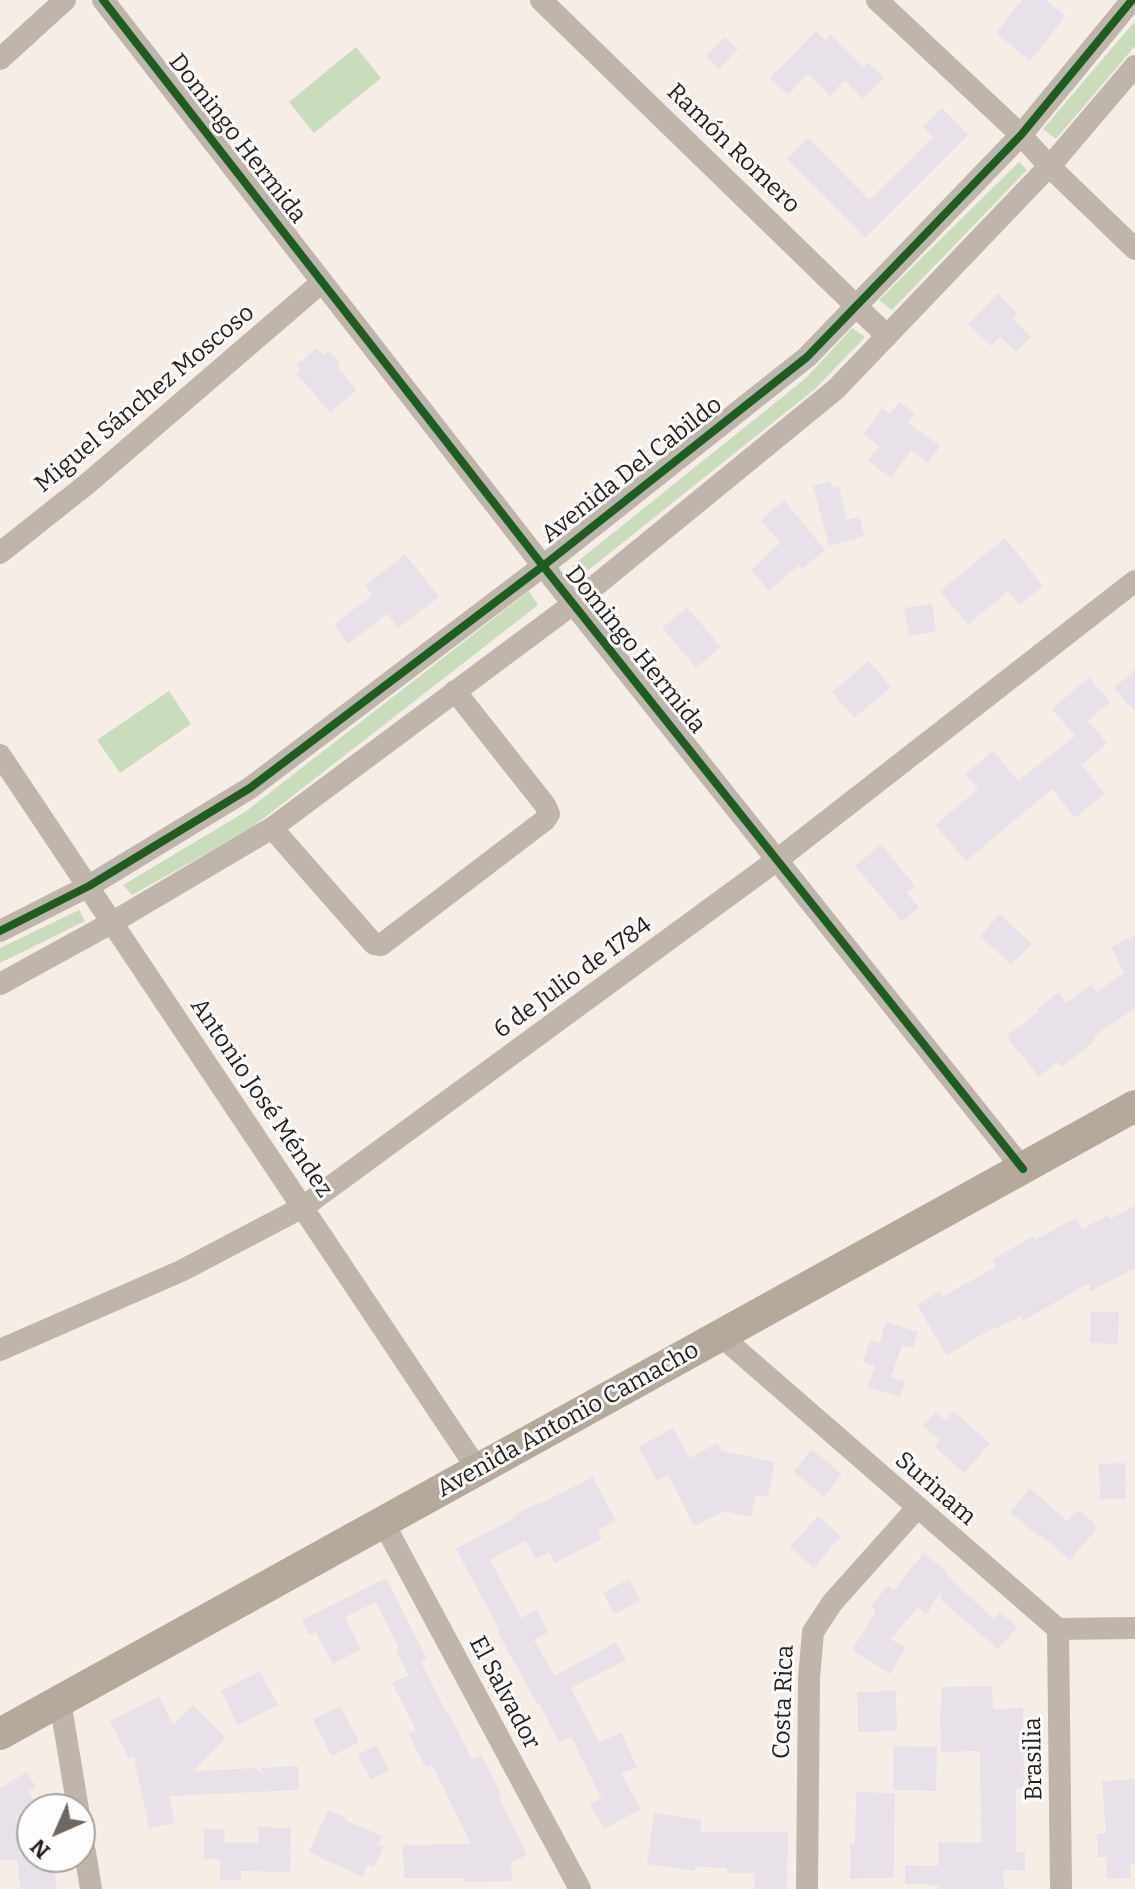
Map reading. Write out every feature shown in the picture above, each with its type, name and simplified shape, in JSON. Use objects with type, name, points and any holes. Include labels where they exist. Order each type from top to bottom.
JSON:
[{"type":"street","points":[[0,59],[65,0]]},
{"type":"street","name":"Domingo Hermida","points":[[103,0],[543,566],[1023,1169]]},
{"type":"street","name":"Ramón Romero","points":[[541,0],[887,336]]},
{"type":"street","points":[[877,0],[1021,135],[1135,249]]},
{"type":"street","name":"Avenida Del Cabildo","points":[[0,931],[89,886],[250,788],[543,566],[807,357],[1021,135],[1132,0]]},
{"type":"street","points":[[0,984],[113,922],[272,828],[573,604],[836,389],[1049,166],[1135,66]]},
{"type":"street","name":"Miguel Sánchez Moscoso","points":[[0,553],[87,484],[322,282]]},
{"type":"street","name":"6 de Julio de 1784","points":[[0,1350],[181,1271],[303,1207],[777,860],[1135,581]]},
{"type":"street","points":[[272,828],[374,944],[381,945],[549,814],[455,691]]},
{"type":"street","name":"Antonio José Méndez","points":[[0,755],[478,1470]]},
{"type":"street","name":"Avenida Antonio Camacho","points":[[0,1734],[1135,1106]]},
{"type":"street","name":"Surinam","points":[[721,1336],[1058,1629]]},
{"type":"street","name":"Costa Rica","points":[[807,1889],[809,1678],[813,1632],[832,1603],[917,1508]]},
{"type":"street","name":"El Salvador","points":[[383,1522],[580,1889]]},
{"type":"street","points":[[1058,1629],[1135,1628]]},
{"type":"street","name":"Brasilia","points":[[1058,1629],[1061,1889]]},
{"type":"street","points":[[60,1701],[75,1793]]},
{"type":"green space","points":[[1135,21],[1135,46],[1056,139],[1043,129]]},
{"type":"green space","points":[[356,47],[381,78],[314,133],[289,102]]},
{"type":"green space","points":[[1019,162],[1027,170],[892,310],[879,300]]},
{"type":"green space","points":[[852,328],[865,337],[815,389],[581,576],[572,566],[806,378]]},
{"type":"green space","points":[[529,591],[538,605],[250,829],[132,895],[123,885],[245,812]]},
{"type":"green space","points":[[169,691],[191,724],[120,773],[97,740]]},
{"type":"green space","points":[[79,910],[85,921],[0,963],[0,948]]},
{"type":"building","points":[[1022,0],[1046,0],[1066,16],[1030,61],[996,33]]},
{"type":"building","points":[[816,31],[825,40],[830,34],[864,67],[868,62],[884,78],[863,99],[845,80],[830,96],[808,74],[788,95],[770,78]]},
{"type":"building","points":[[725,37],[738,49],[719,69],[706,56]]},
{"type":"building","points":[[942,108],[968,135],[865,238],[787,159],[808,138],[869,200],[933,137],[923,127]]},
{"type":"building","points":[[998,293],[1017,313],[1013,318],[1031,337],[1016,352],[1000,337],[991,346],[968,324]]},
{"type":"building","points":[[317,348],[323,355],[329,350],[340,364],[337,366],[357,390],[330,413],[296,373],[300,370],[296,365]]},
{"type":"building","points":[[899,402],[915,413],[908,423],[940,446],[928,463],[911,451],[891,478],[868,461],[879,446],[863,434],[882,408],[890,414]]},
{"type":"building","points":[[830,481],[832,488],[839,486],[847,520],[859,517],[864,536],[829,546],[813,486]]},
{"type":"building","points":[[784,500],[825,550],[802,569],[799,565],[769,591],[751,570],[780,543],[761,520]]},
{"type":"building","points":[[1005,538],[1043,586],[1019,605],[1008,591],[968,625],[940,591]]},
{"type":"building","points":[[405,554],[439,597],[398,628],[387,614],[348,644],[334,624],[372,595],[365,586]]},
{"type":"building","points":[[932,604],[936,631],[909,636],[904,608]]},
{"type":"building","points":[[687,607],[721,647],[696,668],[662,628]]},
{"type":"building","points":[[869,661],[891,687],[854,718],[832,692]]},
{"type":"building","points":[[1135,669],[1135,712],[1114,688]]},
{"type":"building","points":[[1089,677],[1110,702],[1088,721],[1107,743],[1082,765],[1105,794],[1075,818],[1052,789],[966,861],[935,825],[978,789],[965,774],[993,751],[1018,781],[1075,736],[1052,709]]},
{"type":"building","points":[[881,844],[915,886],[907,893],[919,907],[902,922],[855,866]]},
{"type":"building","points":[[1000,914],[1032,944],[1011,965],[980,936]]},
{"type":"building","points":[[1135,935],[1135,1008],[1093,1037],[1096,1040],[1062,1067],[1057,1062],[1039,1077],[1006,1036],[1058,992],[1066,1003],[1091,985],[1097,992],[1124,973],[1111,947]]},
{"type":"building","points":[[1135,1206],[1135,1268],[1090,1292],[1090,1283],[1022,1321],[1022,1315],[946,1355],[917,1305],[940,1291],[943,1296],[996,1267],[992,1260],[1033,1236],[1035,1240],[1076,1218],[1082,1229],[1108,1215],[1110,1219]]},
{"type":"building","points":[[1090,1312],[1119,1312],[1118,1344],[1090,1343]]},
{"type":"building","points":[[886,1322],[918,1332],[913,1348],[902,1345],[891,1377],[905,1381],[900,1397],[868,1387],[875,1366],[863,1362],[870,1340],[880,1343]]},
{"type":"building","points":[[954,1411],[990,1444],[964,1473],[934,1446],[940,1440],[923,1426],[936,1412],[945,1420]]},
{"type":"building","points":[[673,1428],[690,1458],[717,1443],[722,1451],[775,1462],[768,1497],[756,1495],[751,1517],[724,1511],[694,1526],[668,1475],[657,1481],[638,1447]]},
{"type":"building","points":[[811,1449],[842,1474],[824,1497],[794,1472]]},
{"type":"building","points":[[1125,1463],[1126,1499],[1100,1499],[1099,1464]]},
{"type":"building","points":[[593,1477],[616,1521],[598,1530],[602,1538],[555,1563],[549,1552],[536,1559],[526,1541],[490,1560],[521,1618],[536,1609],[549,1632],[534,1640],[555,1676],[616,1642],[626,1660],[571,1688],[599,1743],[621,1732],[637,1767],[621,1774],[641,1809],[604,1829],[590,1804],[601,1798],[571,1737],[559,1743],[456,1549],[513,1516]]},
{"type":"building","points":[[1030,1488],[1067,1521],[1075,1512],[1081,1512],[1095,1524],[1095,1531],[1070,1560],[1010,1512]]},
{"type":"building","points":[[818,1516],[841,1536],[814,1568],[790,1547]]},
{"type":"building","points":[[924,1553],[994,1619],[1000,1612],[1017,1627],[998,1649],[941,1600],[941,1591],[926,1615],[918,1607],[891,1639],[906,1648],[890,1674],[852,1650],[876,1611],[871,1606],[888,1585],[894,1590]]},
{"type":"building","points":[[386,1578],[427,1659],[421,1662],[447,1714],[472,1759],[481,1755],[527,1855],[511,1863],[512,1881],[404,1878],[403,1845],[471,1844],[432,1765],[426,1768],[408,1733],[416,1730],[392,1683],[408,1675],[396,1650],[399,1648],[376,1602],[345,1617],[361,1649],[333,1664],[316,1632],[309,1635],[302,1620]]},
{"type":"building","points":[[629,1579],[640,1601],[614,1614],[603,1593]]},
{"type":"building","points":[[260,1671],[278,1705],[238,1726],[221,1691]]},
{"type":"building","points":[[992,1686],[993,1709],[1023,1708],[1024,1789],[1016,1789],[1016,1852],[1025,1852],[1025,1871],[1003,1870],[1004,1889],[939,1889],[939,1885],[905,1884],[905,1865],[938,1866],[938,1842],[981,1843],[980,1751],[941,1752],[941,1687]]},
{"type":"building","points":[[896,1691],[897,1731],[858,1732],[857,1692]]},
{"type":"building","points":[[159,1696],[173,1724],[193,1705],[226,1738],[193,1771],[256,1768],[265,1777],[260,1768],[298,1766],[299,1790],[169,1796],[175,1823],[149,1828],[134,1757],[129,1759],[110,1721]]},
{"type":"building","points":[[340,1706],[359,1742],[332,1756],[313,1720]]},
{"type":"building","points":[[376,1745],[389,1770],[371,1780],[358,1755]]},
{"type":"building","points":[[894,1746],[937,1747],[936,1791],[893,1790]]},
{"type":"building","points":[[27,1772],[36,1787],[30,1793],[16,1793],[16,1859],[0,1861],[0,1788]]},
{"type":"building","points":[[1135,1779],[1135,1864],[1130,1864],[1130,1878],[1107,1879],[1106,1857],[1098,1857],[1097,1834],[1106,1833],[1102,1781]]},
{"type":"building","points":[[856,1792],[895,1793],[894,1878],[850,1879],[850,1844],[855,1844]]},
{"type":"building","points":[[328,1810],[382,1836],[378,1846],[384,1846],[374,1867],[368,1864],[362,1877],[309,1852]]},
{"type":"building","points":[[654,1813],[702,1820],[700,1832],[788,1832],[787,1889],[754,1889],[754,1873],[727,1873],[727,1868],[695,1867],[695,1871],[647,1864]]},
{"type":"building","points":[[258,1827],[291,1828],[290,1872],[241,1871],[241,1880],[220,1880],[220,1859],[204,1859],[204,1829],[225,1829],[224,1843],[258,1843]]},
{"type":"building","points":[[19,1873],[54,1873],[57,1889],[21,1889]]},
{"type":"cycle path","points":[[103,0],[543,566],[1023,1169]]},
{"type":"cycle path","points":[[0,931],[89,886],[250,788],[543,566],[807,357],[1021,135],[1132,0]]}]
